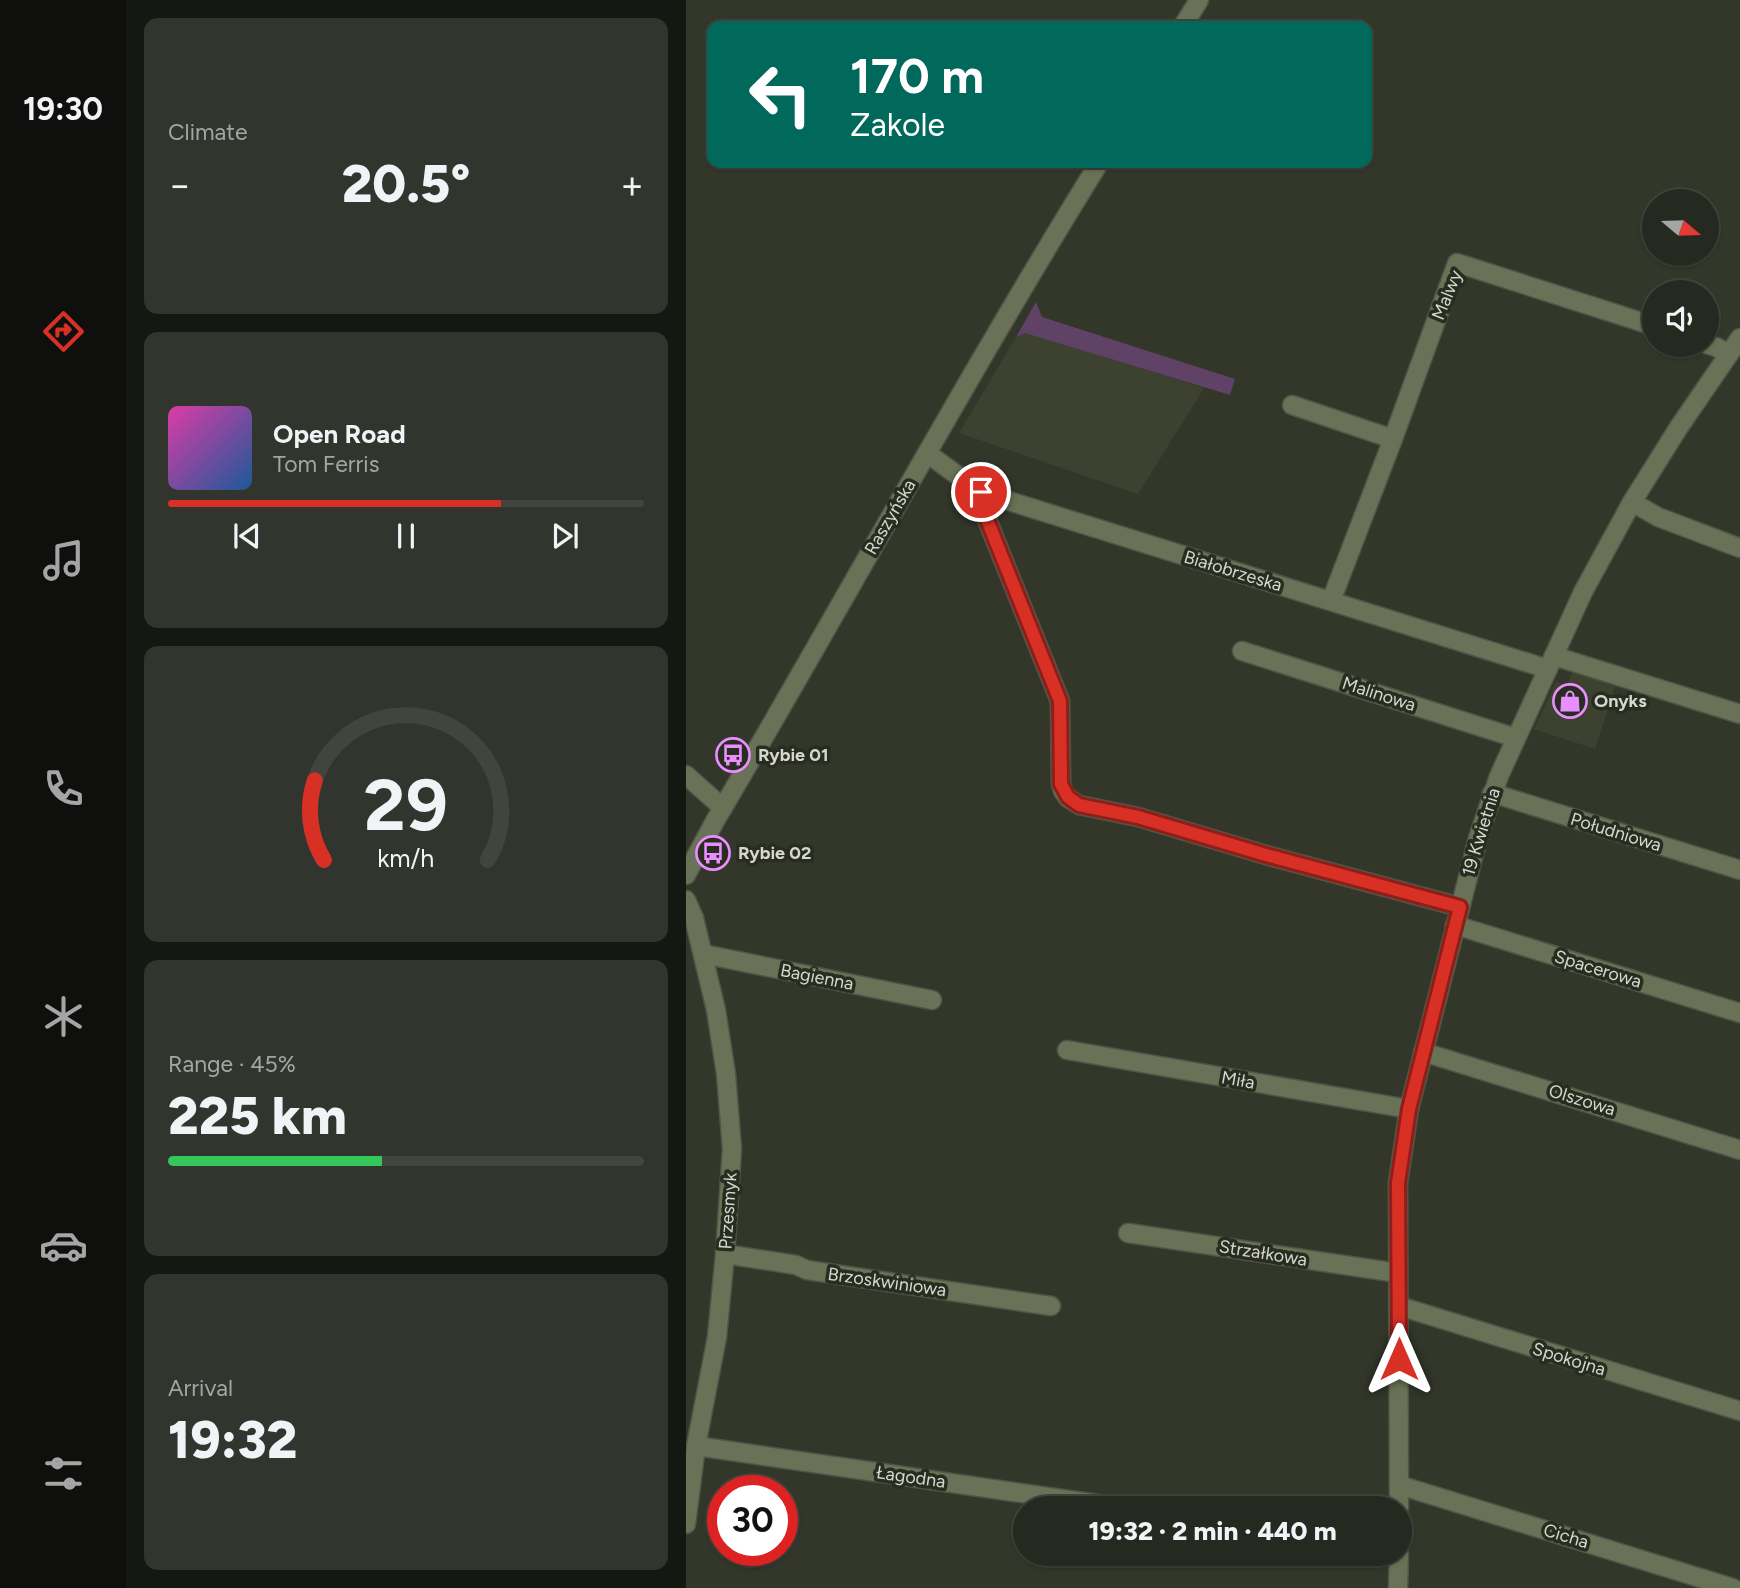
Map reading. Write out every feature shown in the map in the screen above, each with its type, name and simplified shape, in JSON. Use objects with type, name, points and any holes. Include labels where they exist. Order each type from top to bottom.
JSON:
[{"type":"street","points":[[1186,21],[1199,0]]},
{"type":"street","name":"Raszyńska","points":[[686,874],[927,453],[1096,168]]},
{"type":"street","name":"Malwy","points":[[1331,601],[1457,263],[1642,323]]},
{"type":"street","name":"19 Kwietnia","points":[[1399,1496],[1398,1183],[1409,1109],[1478,838],[1492,793],[1583,592],[1632,502],[1740,338]]},
{"type":"street","points":[[1719,349],[1729,354]]},
{"type":"street","points":[[1292,405],[1393,439]]},
{"type":"street","name":"Białobrzeska","points":[[927,453],[981,492],[1331,601],[1740,714]]},
{"type":"street","points":[[981,492],[988,522],[1060,701],[1061,784],[1073,802],[1138,817],[1266,855],[1460,907]]},
{"type":"street","points":[[1632,502],[1658,517],[1740,548]]},
{"type":"street","name":"Malinowa","points":[[1242,651],[1516,738]]},
{"type":"street","points":[[686,775],[723,808]]},
{"type":"street","name":"Południowa","points":[[1492,793],[1740,870]]},
{"type":"street","name":"Przesmyk","points":[[686,900],[694,918],[716,1010],[726,1074],[732,1149],[717,1337],[696,1446],[686,1524]]},
{"type":"street","name":"Spacerowa","points":[[1455,925],[1740,1013]]},
{"type":"street","name":"Bagienna","points":[[703,954],[932,1000]]},
{"type":"street","name":"Miła","points":[[1067,1050],[1409,1109]]},
{"type":"street","name":"Olszowa","points":[[1423,1052],[1740,1150]]},
{"type":"street","name":"Strzałkowa","points":[[1128,1233],[1398,1273]]},
{"type":"street","name":"Brzoskwiniowa","points":[[725,1254],[796,1265],[807,1270],[1051,1306]]},
{"type":"street","name":"Spokojna","points":[[1399,1306],[1740,1412]]},
{"type":"street","name":"Łagodna","points":[[696,1446],[1042,1496]]},
{"type":"street","name":"Cicha","points":[[1399,1485],[1733,1588]]},
{"type":"street","points":[[1398,1588],[1399,1566]]},
{"type":"shaded area","points":[[1036,302],[1042,317],[1235,379],[1230,395],[1025,333],[1016,337]]},
{"type":"shaded area","points":[[1025,332],[1204,388],[1138,494],[959,433],[1016,337]]},
{"type":"shaded area","points":[[1573,671],[1616,684],[1595,749],[1534,729],[1556,682],[1567,685]]},
{"type":"place","name":"Onyks","points":[[1570,701]]},
{"type":"place","name":"Rybie 01","points":[[733,755]]},
{"type":"place","name":"Rybie 02","points":[[713,853]]},
{"type":"route","points":[[981,492],[988,522],[1060,701],[1061,784],[1073,802],[1138,817],[1266,855],[1460,907],[1409,1109],[1398,1183],[1399,1359]]}]
